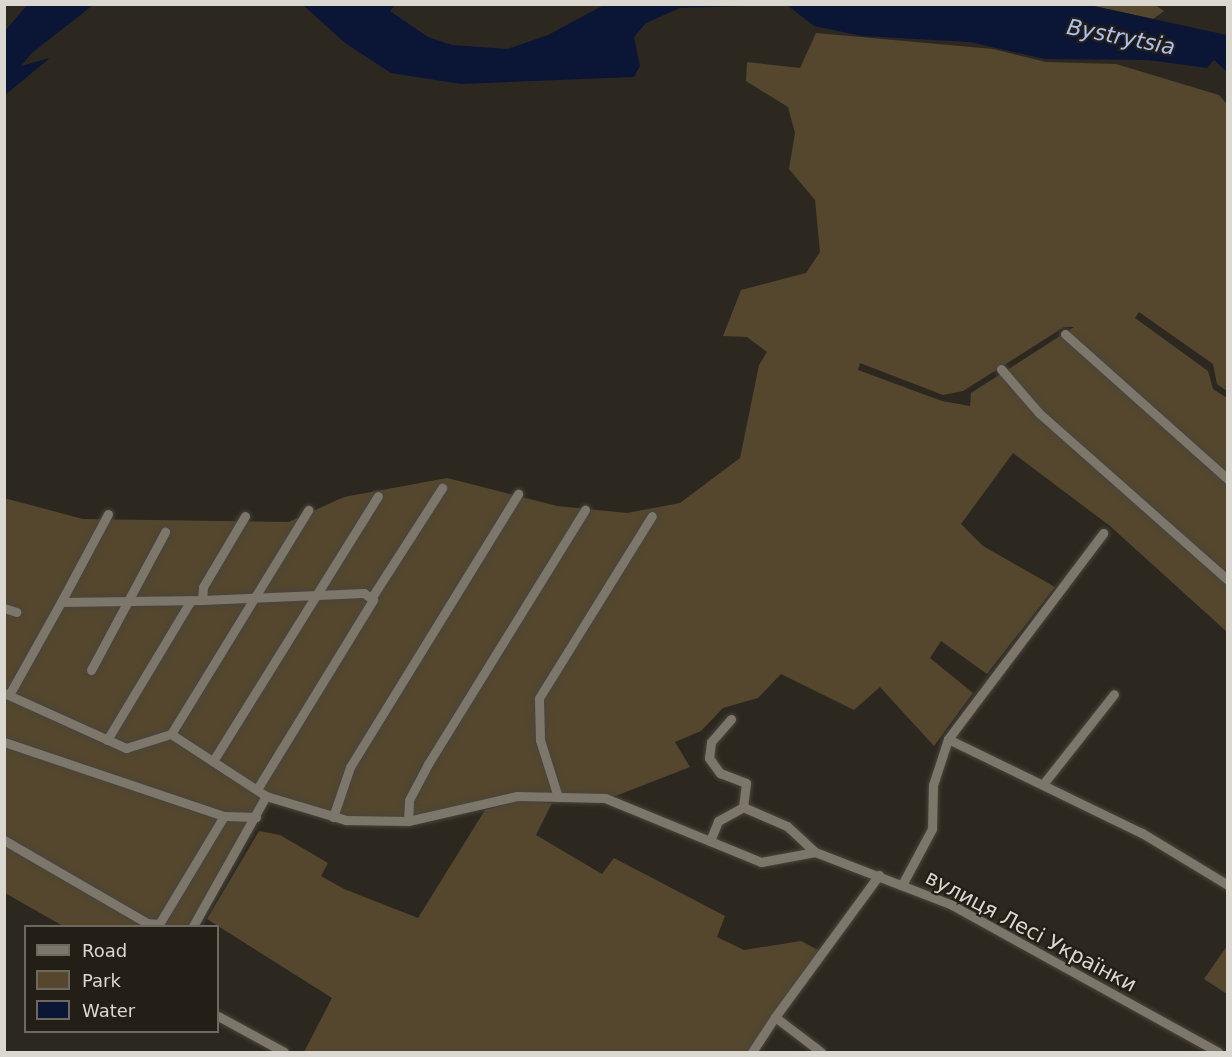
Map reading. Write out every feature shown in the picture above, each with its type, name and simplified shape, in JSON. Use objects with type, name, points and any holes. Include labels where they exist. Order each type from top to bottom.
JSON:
[{"type":"street","points":[[1065,334],[1227,479]]},
{"type":"street","points":[[1001,369],[1039,413],[1227,580]]},
{"type":"street","points":[[258,788],[372,597],[442,488]]},
{"type":"street","points":[[333,816],[350,767],[518,494]]},
{"type":"street","points":[[213,761],[378,496]]},
{"type":"street","points":[[108,514],[61,602],[7,694],[106,740],[131,748],[171,734],[308,510]]},
{"type":"street","points":[[408,821],[409,800],[428,764],[585,510]]},
{"type":"street","points":[[202,600],[203,587],[245,516]]},
{"type":"street","points":[[558,797],[540,741],[538,698],[652,516]]},
{"type":"street","points":[[91,670],[165,532]]},
{"type":"street","points":[[903,883],[932,829],[933,785],[948,739],[1103,533]]},
{"type":"street","points":[[61,602],[128,603],[316,596],[372,597]]},
{"type":"street","points":[[106,740],[191,600]]},
{"type":"street","points":[[4,608],[16,612]]},
{"type":"street","points":[[1044,783],[1114,694]]},
{"type":"street","points":[[731,719],[711,742],[709,758],[720,773],[746,783],[743,807]]},
{"type":"street","points":[[171,734],[258,788],[266,796],[194,925]]},
{"type":"street","points":[[948,739],[1044,783],[1227,885]]},
{"type":"street","points":[[4,742],[224,816],[256,817]]},
{"type":"street","name":"вулиця Лесі Українки","points":[[266,796],[333,816],[408,821],[517,796],[612,800],[761,862],[815,852],[903,883],[1215,1052]]},
{"type":"street","points":[[710,841],[718,821],[743,807]]},
{"type":"street","points":[[743,807],[787,826],[815,852]]},
{"type":"street","points":[[4,840],[147,923],[159,924],[224,816]]},
{"type":"street","points":[[752,1053],[775,1017],[879,874]]},
{"type":"street","points":[[219,1017],[284,1053]]},
{"type":"street","points":[[775,1017],[821,1053]]},
{"type":"green space","points":[[1090,5],[1155,5],[1164,11],[1153,19]]},
{"type":"green space","points":[[816,33],[993,49],[1046,62],[1116,64],[1219,95],[1227,104],[1227,391],[1217,384],[1213,364],[1139,312],[1135,318],[1208,371],[1213,389],[1227,398],[1227,632],[1110,526],[1013,453],[961,524],[983,546],[1055,587],[987,674],[941,641],[930,658],[973,693],[934,746],[880,687],[854,710],[781,674],[758,698],[723,708],[701,731],[675,742],[690,767],[613,797],[526,795],[397,820],[342,817],[264,792],[195,925],[61,925],[5,893],[4,498],[83,519],[289,522],[344,497],[447,478],[557,506],[627,513],[680,503],[740,458],[759,365],[767,352],[747,337],[723,336],[741,290],[806,273],[820,252],[815,200],[789,169],[795,133],[788,107],[746,81],[747,62],[800,68]],"holes":[[[1064,327],[1074,327],[971,393],[970,406],[942,401],[858,370],[860,363],[943,395],[963,391]]]},
{"type":"green space","points":[[519,801],[552,803],[536,835],[602,874],[614,858],[725,916],[717,937],[744,950],[801,941],[820,951],[747,1052],[304,1052],[332,998],[207,919],[259,831],[280,835],[328,863],[321,876],[344,889],[418,918],[485,810]]},
{"type":"green space","points":[[1227,946],[1227,994],[1204,979]]},
{"type":"water","points":[[28,4],[93,5],[32,53],[21,66],[50,58],[5,95],[5,31]]},
{"type":"water","points":[[303,5],[395,5],[390,11],[428,37],[452,45],[507,49],[548,35],[604,5],[780,5],[680,8],[646,23],[634,37],[640,66],[634,77],[461,84],[391,73],[345,43]]},
{"type":"water","name":"Bystrytsia","points":[[787,5],[1089,5],[1227,35],[1227,72],[1214,60],[1207,68],[1148,60],[1045,59],[970,42],[862,36],[814,26]]}]
